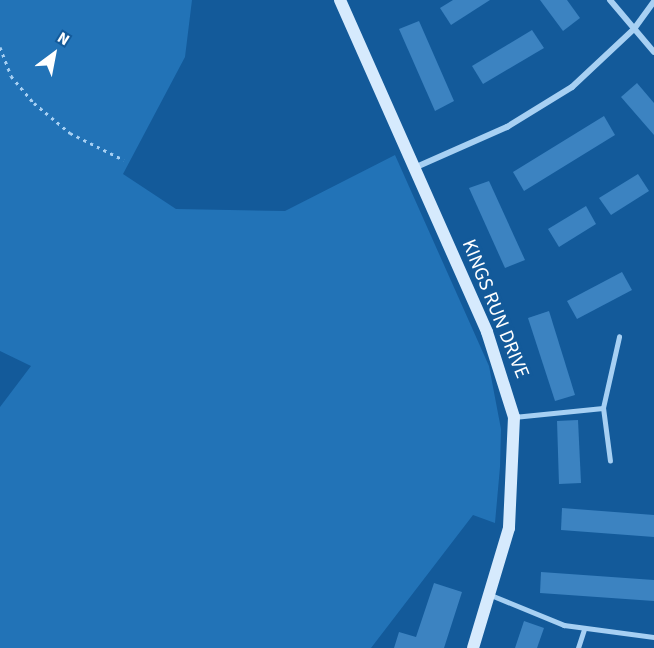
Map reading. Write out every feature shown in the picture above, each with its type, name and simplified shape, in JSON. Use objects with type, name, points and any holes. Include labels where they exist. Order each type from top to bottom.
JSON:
[{"type":"street","name":"KINGS RUN DRIVE","points":[[340,0],[487,332],[514,417],[515,489],[490,595],[473,648]]},
{"type":"street","points":[[610,0],[654,52]]},
{"type":"street","points":[[414,169],[541,108],[595,68],[634,29],[654,1]]},
{"type":"lane","points":[[610,461],[603,408],[619,337]]},
{"type":"lane","points":[[514,417],[603,408]]},
{"type":"lane","points":[[490,595],[584,629],[654,637]]},
{"type":"lane","points":[[578,648],[584,629]]},
{"type":"path","points":[[0,47],[11,76],[34,103],[70,133],[124,160]]},
{"type":"shaded area","points":[[0,0],[192,0],[185,57],[123,174],[176,209],[285,211],[395,155],[489,366],[501,429],[500,467],[495,523],[473,515],[371,648],[0,648],[0,407],[31,366],[0,351]]},
{"type":"building","points":[[453,0],[490,0],[451,25],[440,8]]},
{"type":"building","points":[[540,0],[567,0],[580,18],[563,31]]},
{"type":"building","points":[[419,21],[454,101],[435,111],[399,29]]},
{"type":"building","points":[[532,30],[544,48],[483,84],[472,66]]},
{"type":"building","points":[[637,83],[654,103],[654,135],[621,97]]},
{"type":"building","points":[[604,116],[615,135],[524,191],[513,172]]},
{"type":"building","points":[[638,174],[649,191],[611,215],[599,198]]},
{"type":"building","points":[[489,181],[525,260],[505,268],[469,188]]},
{"type":"building","points":[[586,206],[596,224],[559,247],[548,229]]},
{"type":"building","points":[[622,272],[632,290],[577,319],[567,301]]},
{"type":"building","points":[[549,311],[575,395],[555,401],[528,318]]},
{"type":"building","points":[[578,420],[581,483],[559,484],[557,421]]},
{"type":"building","points":[[562,508],[654,515],[654,537],[561,530]]},
{"type":"building","points":[[541,572],[654,580],[654,601],[540,593]]},
{"type":"building","points":[[434,583],[462,592],[444,648],[394,648],[399,632],[416,637]]},
{"type":"building","points":[[524,621],[544,628],[537,648],[515,648]]}]
